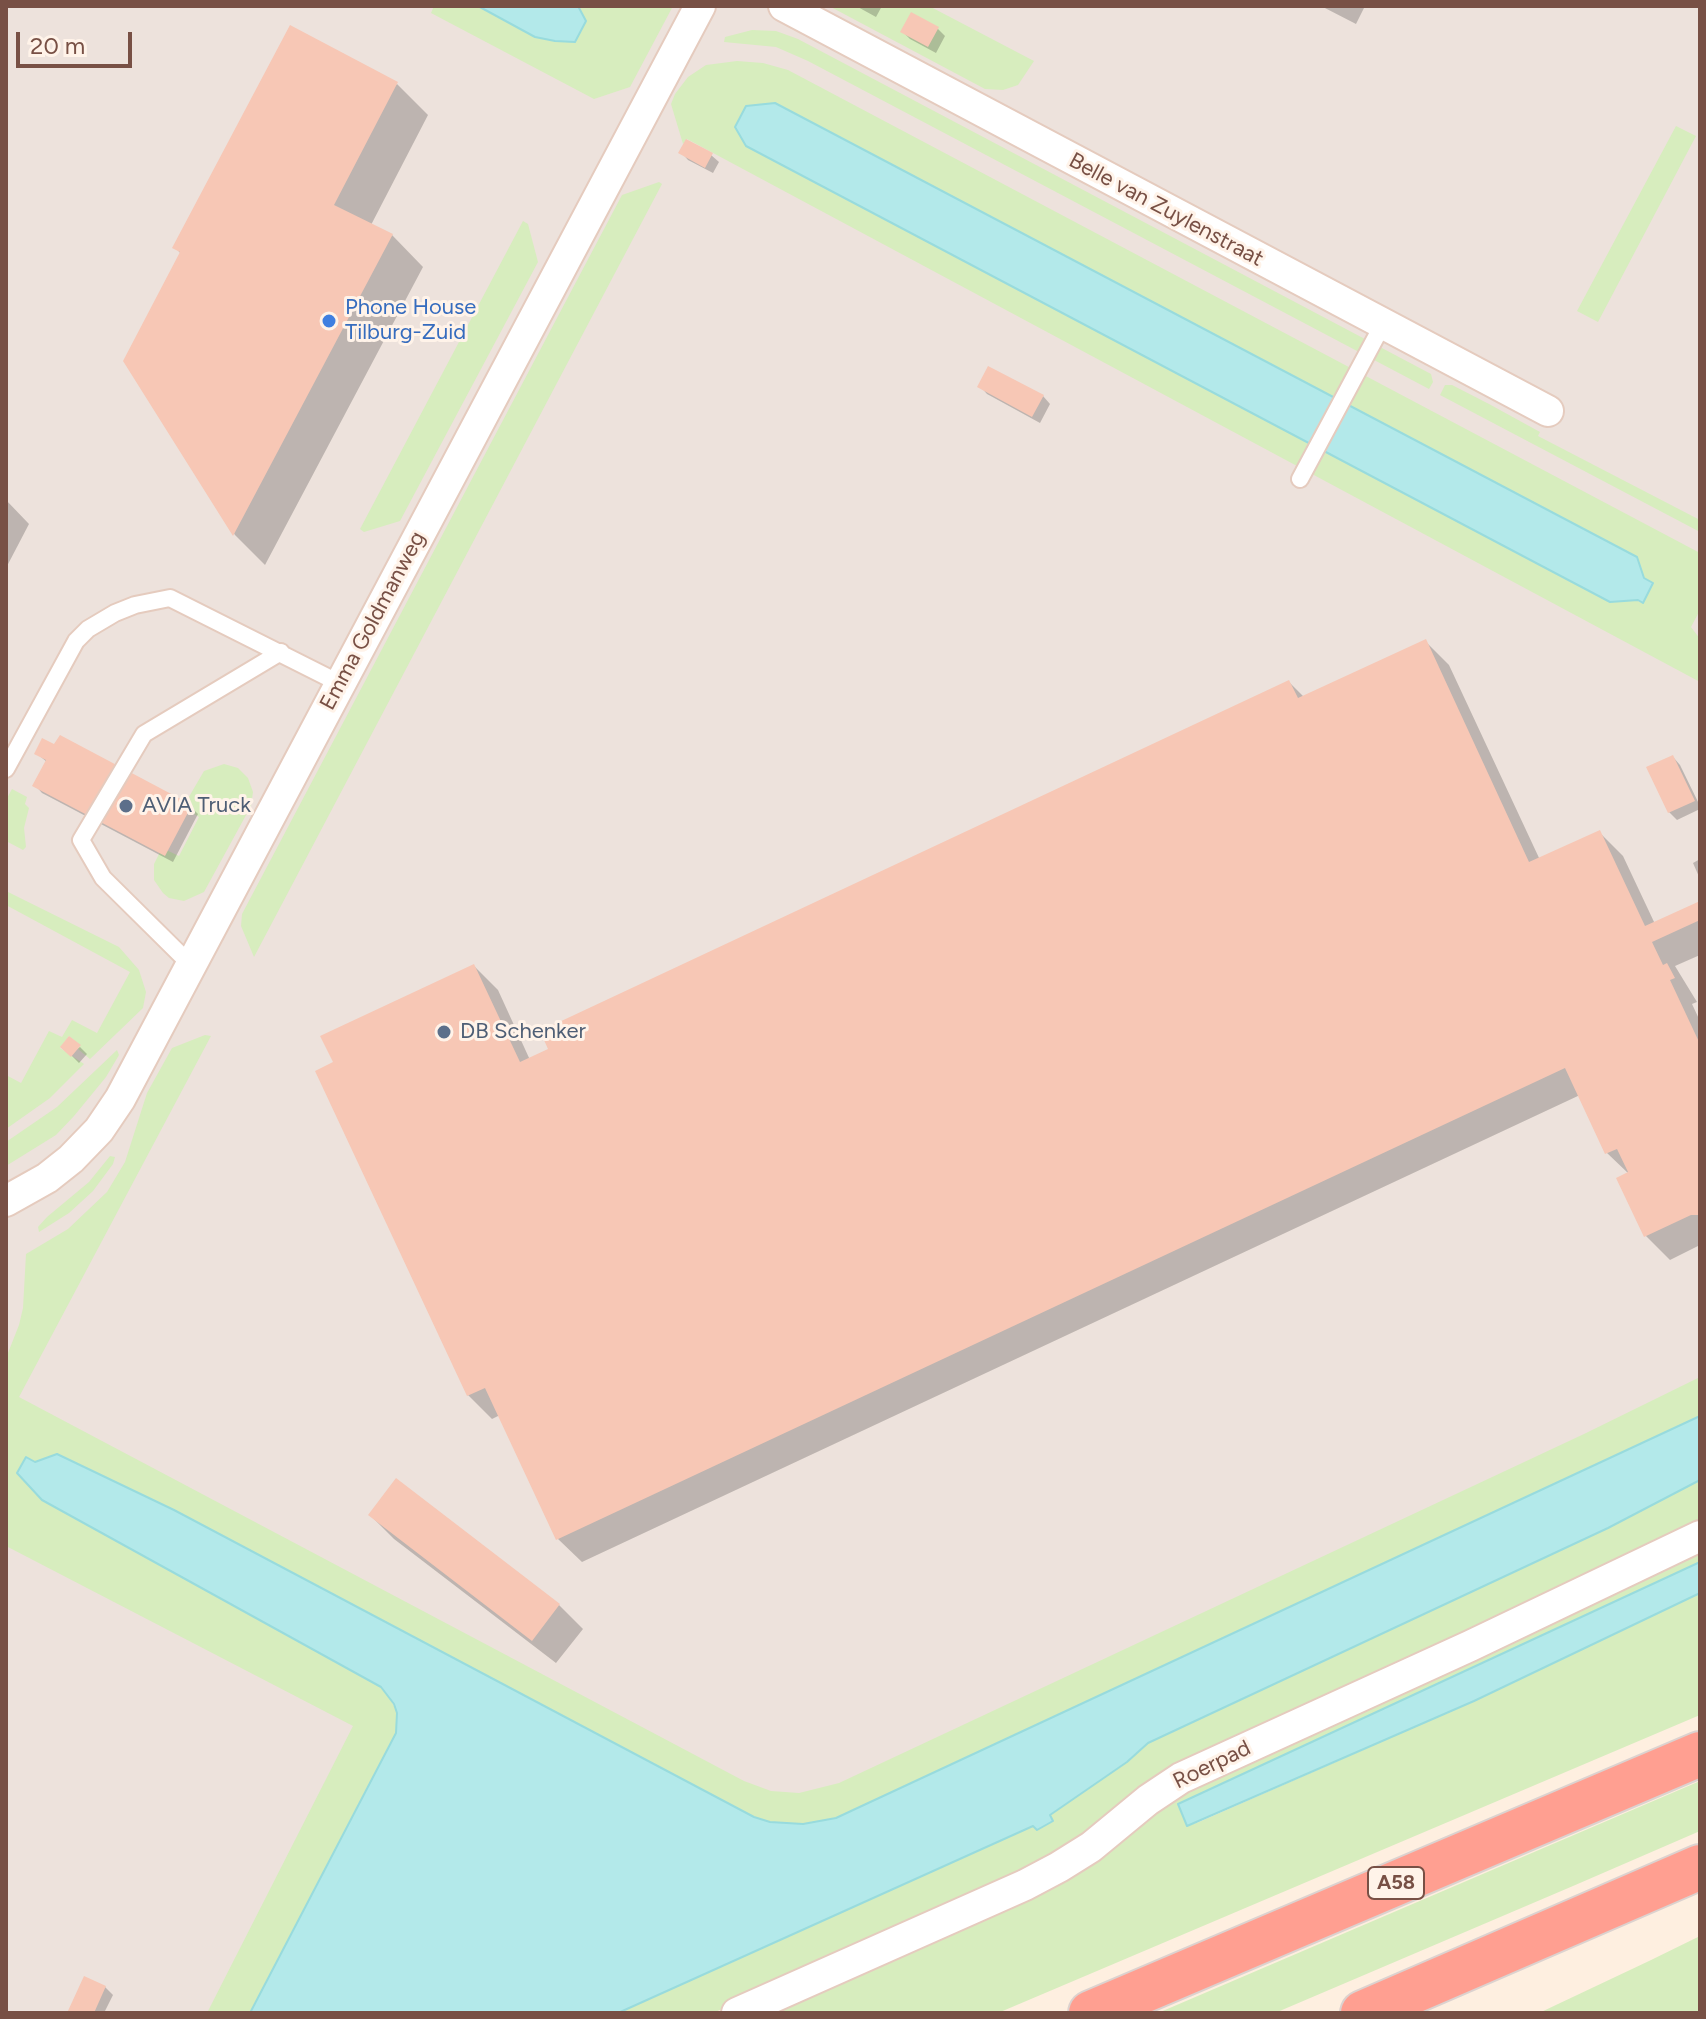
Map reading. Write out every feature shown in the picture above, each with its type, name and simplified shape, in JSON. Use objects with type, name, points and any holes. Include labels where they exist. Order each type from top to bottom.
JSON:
[{"type":"highway","name":"A58","points":[[1091,2013],[1700,1754]]},
{"type":"highway","points":[[1363,2013],[1700,1867]]},
{"type":"street","name":"Emma Goldmanweg","points":[[6,1201],[47,1178],[71,1159],[99,1130],[120,1099],[700,6]]},
{"type":"street","name":"Belle van Zuylenstraat","points":[[784,6],[1548,411]]},
{"type":"street","name":"Roerpad","points":[[737,2013],[1025,1885],[1091,1847],[1148,1800],[1181,1778],[1470,1646],[1700,1536]]},
{"type":"lane","points":[[1300,479],[1383,324]]},
{"type":"lane","points":[[6,769],[76,641],[88,629],[115,613],[170,598],[341,684]]},
{"type":"lane","points":[[192,966],[103,878],[81,840],[144,734],[281,652]]},
{"type":"shaded area","points":[[6,6],[1700,6],[1700,1427],[473,2013],[6,2013]]},
{"type":"green space","points":[[434,6],[478,6],[535,37],[586,21],[578,6],[673,6],[630,87],[594,99],[431,13]]},
{"type":"green space","points":[[829,6],[929,6],[1034,61],[1018,85],[1003,90],[985,89]]},
{"type":"green space","points":[[752,30],[776,31],[798,39],[1431,374],[1433,382],[1429,389],[808,61],[776,47],[724,42],[725,37]]},
{"type":"green space","points":[[737,61],[763,63],[788,70],[1700,553],[1700,610],[1691,627],[1700,639],[1700,682],[687,139],[683,144],[671,104],[688,77],[706,65]],"holes":[[[735,127],[1636,600],[1610,602],[746,146]]]},
{"type":"green space","points":[[1676,126],[1696,136],[1598,322],[1577,311]]},
{"type":"green space","points":[[659,182],[662,184],[254,957],[241,926],[242,914],[622,195]]},
{"type":"green space","points":[[523,221],[528,224],[538,262],[400,521],[364,532],[360,529]]},
{"type":"green space","points":[[1445,385],[1452,385],[1489,404],[1540,432],[1538,436],[1700,520],[1700,532],[1440,395]]},
{"type":"green space","points":[[224,764],[238,768],[248,778],[253,792],[251,806],[204,892],[184,901],[169,898],[154,880],[154,864],[162,848],[179,856],[199,817],[183,807],[204,771]]},
{"type":"green space","points":[[12,789],[27,797],[25,804],[29,808],[24,828],[26,847],[23,850],[6,841],[6,800]]},
{"type":"green space","points":[[6,891],[119,947],[139,970],[146,992],[143,1008],[90,1059],[69,1036],[60,1048],[84,1064],[50,1098],[6,1129],[6,1075],[21,1083],[49,1031],[62,1037],[72,1020],[97,1033],[130,972],[6,905]]},
{"type":"green space","points":[[205,1035],[211,1036],[19,1397],[744,1781],[771,1791],[799,1793],[839,1783],[1700,1377],[1700,1416],[836,1818],[803,1824],[770,1822],[754,1817],[174,1510],[57,1454],[35,1462],[381,1687],[397,1713],[396,1733],[250,2013],[207,2013],[353,1726],[6,1546],[6,1358],[23,1308],[26,1254],[68,1229],[107,1192],[125,1162],[147,1093],[172,1048]]},
{"type":"green space","points":[[117,1050],[119,1055],[106,1077],[56,1135],[6,1166],[6,1142],[57,1107]]},
{"type":"green space","points":[[110,1156],[115,1157],[113,1164],[93,1191],[69,1213],[39,1232],[38,1227],[47,1217],[89,1182]]},
{"type":"green space","points":[[1700,1480],[1700,1526],[1126,1805],[1027,1874],[713,2013],[619,2013],[1033,1825],[1037,1830],[1049,1815],[1127,1762],[1148,1743],[1608,1528]]},
{"type":"green space","points":[[1700,1549],[1700,1562],[1646,1589],[1179,1805],[1187,1826],[1199,1822],[1474,1701],[1700,1593],[1700,1715],[998,2013],[764,2013],[1186,1787]]},
{"type":"green space","points":[[1700,1781],[1700,1831],[1573,1886],[1275,2013],[1158,2013]]},
{"type":"green space","points":[[1700,1936],[1700,2013],[1539,2013],[1649,1961]]},
{"type":"water","points":[[478,6],[578,6],[586,21],[575,42],[555,41],[535,37]]},
{"type":"water","points":[[775,103],[1637,557],[1644,578],[1653,583],[1643,603],[1638,600],[1610,602],[746,146],[735,127],[746,106]]},
{"type":"water","points":[[1700,1416],[1700,1480],[1608,1528],[1148,1743],[1127,1762],[1050,1815],[1053,1821],[1037,1830],[1033,1826],[618,2013],[250,2013],[396,1733],[394,1704],[381,1687],[42,1500],[17,1473],[26,1457],[35,1462],[57,1454],[174,1510],[754,1817],[770,1822],[803,1824],[836,1818]]},
{"type":"water","points":[[1700,1562],[1700,1593],[1474,1701],[1187,1826],[1178,1804]]},
{"type":"building","points":[[911,12],[939,27],[928,47],[900,32]]},
{"type":"building","points":[[290,25],[398,82],[334,205],[393,234],[233,536],[123,361],[180,252],[172,248]]},
{"type":"building","points":[[686,139],[713,153],[705,168],[678,153]]},
{"type":"building","points":[[988,366],[1044,395],[1032,417],[977,387]]},
{"type":"building","points":[[1426,639],[1529,862],[1600,830],[1645,926],[1700,901],[1700,920],[1652,942],[1663,965],[1667,963],[1675,978],[1670,980],[1700,1044],[1700,1215],[1691,1215],[1644,1237],[1616,1178],[1628,1172],[1617,1149],[1605,1154],[1565,1068],[556,1540],[485,1388],[467,1396],[315,1071],[333,1062],[320,1036],[474,964],[520,1062],[548,1049],[540,1031],[1289,680],[1298,698]]},
{"type":"building","points":[[60,735],[192,805],[165,856],[32,786],[46,760],[34,754],[42,738],[54,744]]},
{"type":"building","points":[[1673,755],[1695,801],[1668,813],[1646,767]]},
{"type":"building","points":[[69,1036],[81,1045],[71,1057],[60,1047]]},
{"type":"building","points":[[396,1478],[560,1604],[532,1641],[368,1515]]},
{"type":"building","points":[[84,1976],[106,1986],[94,2013],[67,2013]]},
{"type":"place","name":"Phone House Tilburg-Zuid","points":[[329,321]]},
{"type":"place","name":"AVIA Truck","points":[[126,806]]},
{"type":"place","name":"DB Schenker","points":[[444,1032]]}]
